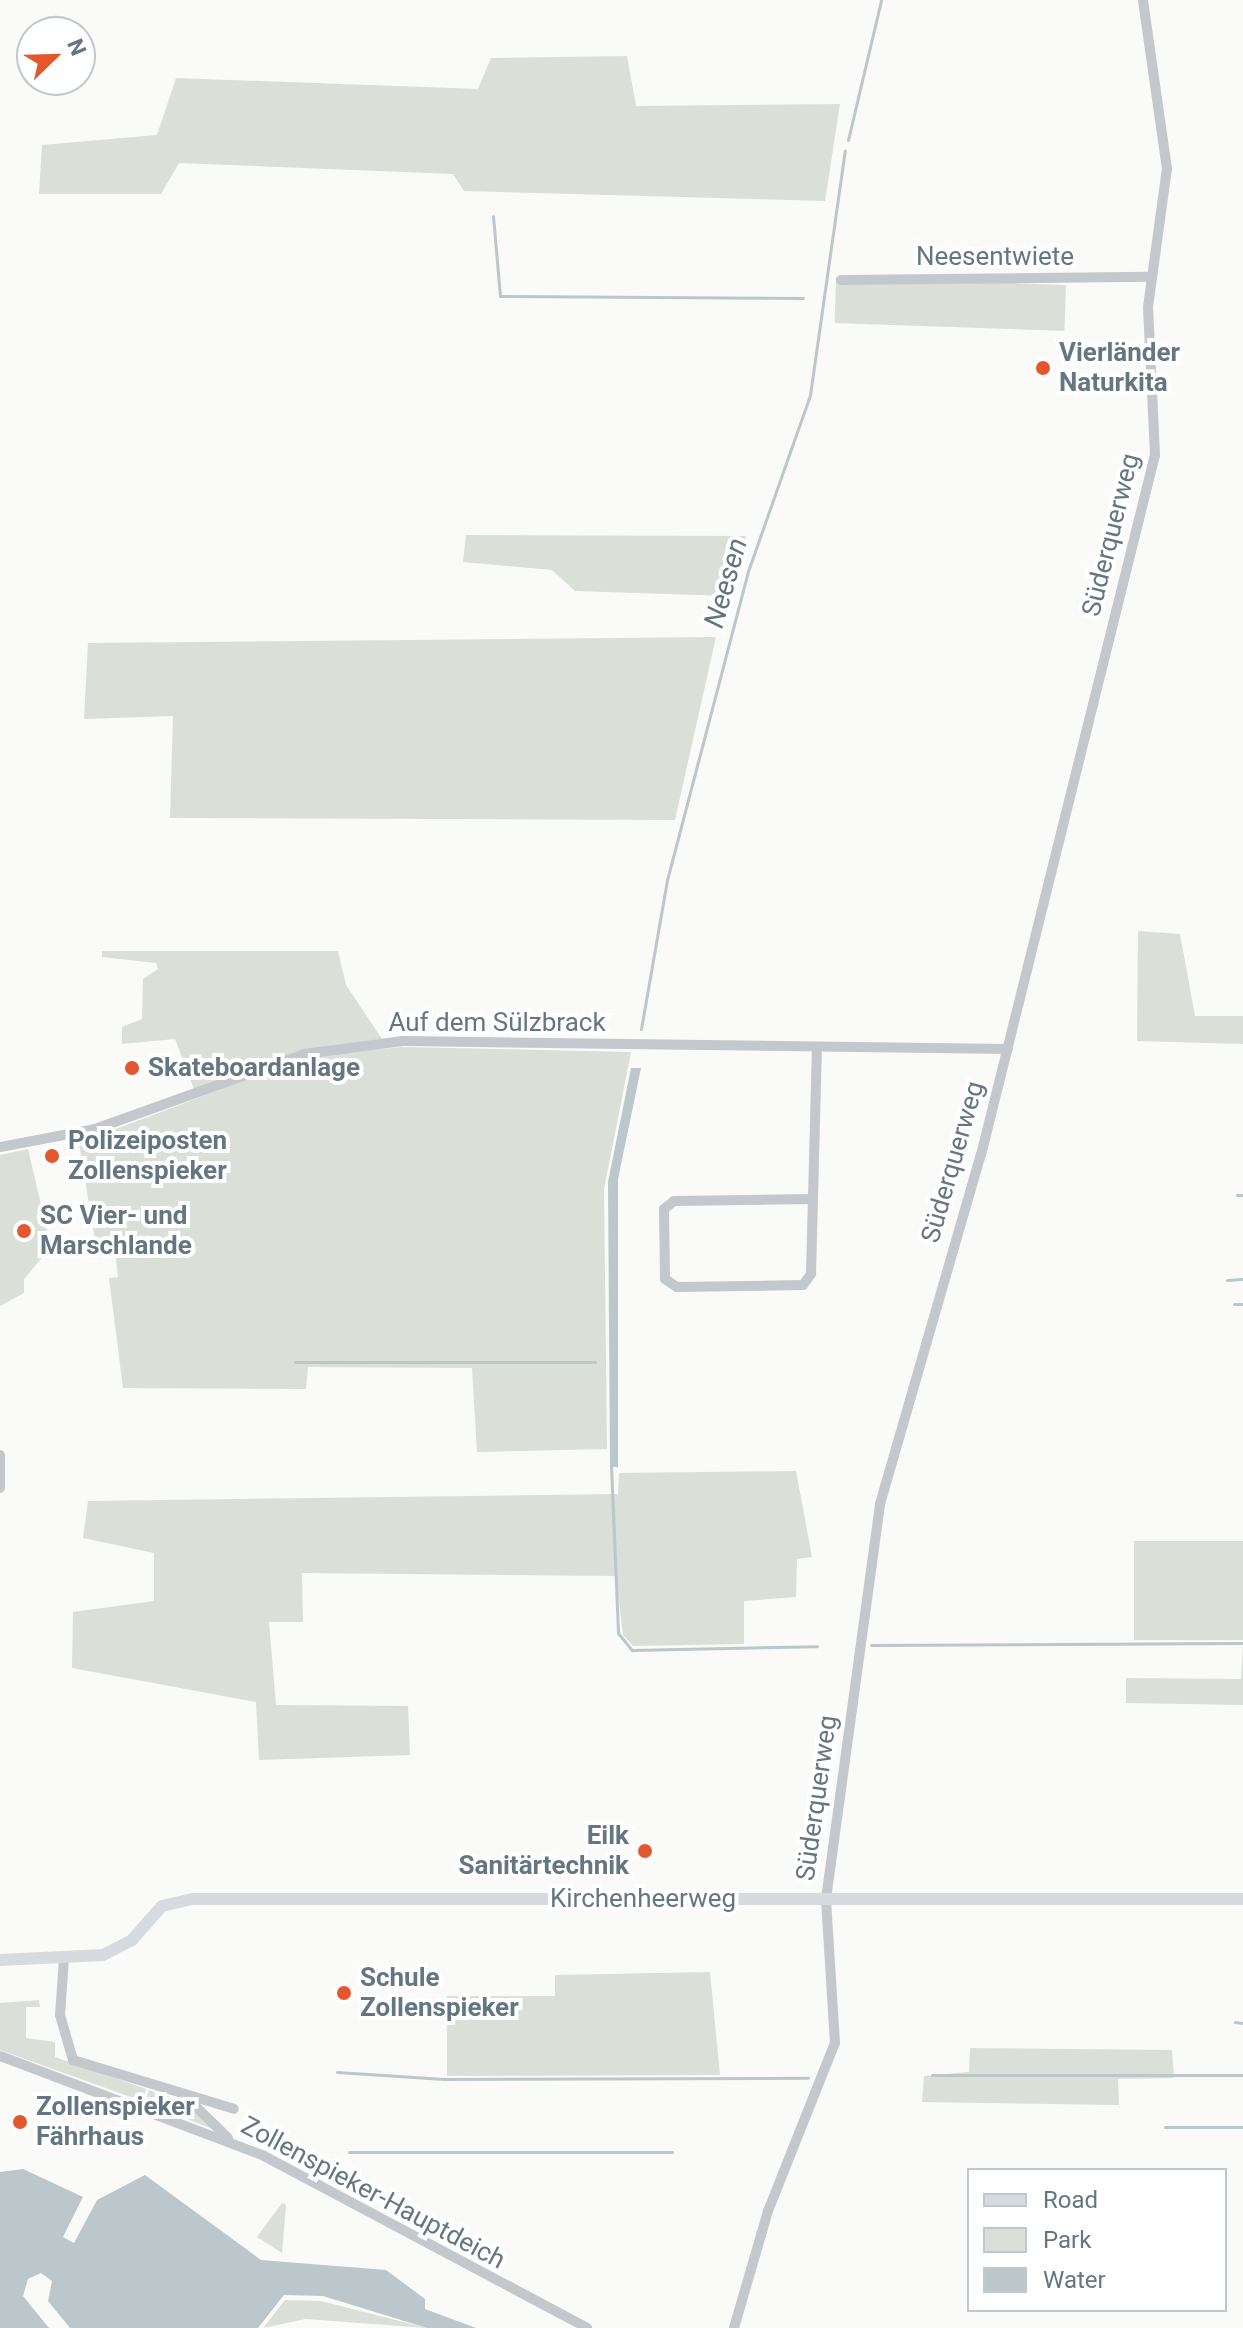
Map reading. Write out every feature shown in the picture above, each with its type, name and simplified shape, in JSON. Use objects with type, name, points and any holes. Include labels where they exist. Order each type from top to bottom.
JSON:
[{"type":"main road","name":"Kirchenheerweg","points":[[0,1960],[64,1958],[120,1949],[156,1911],[183,1900],[1243,1899]]},
{"type":"street","name":"Süderquerweg","points":[[734,2328],[768,2211],[833,2052],[826,1899],[880,1504],[1008,1049],[1155,455],[1150,277],[1167,169],[1143,0]]},
{"type":"street","name":"Neesentwiete","points":[[841,280],[1150,277]]},
{"type":"street","name":"Auf dem Sülzbrack","points":[[0,1147],[95,1129],[304,1054],[403,1041],[1008,1049]]},
{"type":"street","points":[[812,1199],[674,1201],[664,1209],[665,1279],[677,1287],[803,1285],[811,1274],[817,1047]]},
{"type":"street","points":[[0,1455],[0,1488]]},
{"type":"street","points":[[64,1958],[60,2015],[73,2060],[187,2098],[234,2109]]},
{"type":"street","name":"Zollenspieker-Hauptdeich","points":[[0,2056],[231,2141],[587,2328]]},
{"type":"street","points":[[187,2098],[231,2141]]},
{"type":"green space","points":[[627,56],[636,106],[840,104],[825,201],[464,191],[453,174],[179,163],[161,194],[39,194],[42,145],[157,135],[176,78],[478,89],[491,58]]},
{"type":"green space","points":[[836,277],[1066,285],[1064,331],[835,323]]},
{"type":"green space","points":[[466,535],[746,536],[729,596],[575,591],[552,570],[463,562]]},
{"type":"green space","points":[[716,637],[675,820],[170,818],[173,716],[84,719],[88,643]]},
{"type":"green space","points":[[1138,931],[1180,934],[1195,1016],[1243,1016],[1243,1044],[1137,1041]]},
{"type":"green space","points":[[102,951],[338,951],[346,985],[382,1039],[301,1050],[194,1089],[175,1039],[122,1044],[122,1027],[142,1019],[143,979],[158,969],[156,963],[102,957]]},
{"type":"green space","points":[[402,1047],[631,1052],[604,1189],[607,1449],[477,1452],[472,1368],[308,1367],[306,1389],[123,1388],[109,1278],[118,1277],[115,1250],[97,1253],[79,1143],[306,1057]]},
{"type":"green space","name":"SC Vier- und Marschlande","points":[[28,1149],[51,1247],[24,1279],[24,1293],[0,1306],[0,1155]]},
{"type":"green space","points":[[796,1471],[812,1557],[797,1559],[796,1597],[744,1601],[744,1644],[633,1646],[623,1635],[616,1576],[302,1573],[303,1622],[269,1622],[276,1705],[408,1706],[410,1755],[259,1760],[256,1702],[72,1668],[73,1612],[154,1601],[154,1553],[83,1538],[88,1501],[618,1494],[619,1473]]},
{"type":"green space","points":[[1134,1541],[1243,1541],[1243,1640],[1134,1640]]},
{"type":"green space","points":[[1243,1644],[1243,1705],[1126,1703],[1126,1678],[1241,1679]]},
{"type":"green space","points":[[710,1972],[720,2075],[447,2076],[447,1996],[555,1996],[555,1975]]},
{"type":"green space","points":[[39,2000],[40,2007],[26,2007],[26,2038],[55,2042],[55,2057],[146,2089],[142,2101],[0,2050],[0,2003]]},
{"type":"green space","points":[[970,2048],[1172,2050],[1174,2078],[1118,2079],[1119,2105],[922,2102],[924,2076],[969,2072]]},
{"type":"green space","points":[[149,2090],[185,2102],[215,2130],[145,2102]]},
{"type":"green space","points":[[282,2203],[286,2205],[282,2253],[257,2237]]},
{"type":"green space","points":[[285,2300],[321,2301],[427,2328],[306,2319],[263,2328]]},
{"type":"water","points":[[631,1068],[641,1068],[618,1179],[618,1467],[610,1467],[608,1182]]},
{"type":"water","points":[[23,2169],[83,2197],[63,2237],[74,2243],[97,2200],[145,2175],[261,2260],[386,2270],[425,2299],[425,2309],[476,2328],[427,2328],[323,2296],[284,2295],[258,2328],[70,2328],[48,2301],[52,2281],[41,2273],[28,2279],[23,2296],[49,2328],[0,2328],[0,2172]]},
{"type":"waterway","name":"Neesen","points":[[848,140],[881,0]]},
{"type":"waterway","name":"Neesen","points":[[641,1029],[667,880],[747,574],[810,395],[845,150]]},
{"type":"waterway","points":[[493,216],[500,296],[803,298]]},
{"type":"waterway","points":[[1237,1195],[1243,1195]]},
{"type":"waterway","points":[[1227,1280],[1243,1279]]},
{"type":"waterway","points":[[1234,1304],[1243,1304]]},
{"type":"waterway","points":[[295,1362],[595,1362]]},
{"type":"waterway","points":[[611,1465],[618,1633],[632,1650],[817,1646]]},
{"type":"waterway","points":[[871,1645],[1243,1643]]},
{"type":"waterway","points":[[1235,2022],[1243,2023]]},
{"type":"waterway","points":[[337,2072],[444,2079],[808,2078]]},
{"type":"waterway","points":[[932,2075],[1243,2075]]},
{"type":"waterway","points":[[1165,2127],[1243,2127]]},
{"type":"waterway","points":[[349,2152],[672,2152]]},
{"type":"place","name":"Vierländer Naturkita","points":[[1043,368]]},
{"type":"place","name":"Skateboardanlage","points":[[132,1068]]},
{"type":"place","name":"Polizeiposten Zollenspieker","points":[[52,1156]]},
{"type":"place","name":"SC Vier- und Marschlande","points":[[24,1231]]},
{"type":"place","name":"Eilk Sanitärtechnik","points":[[645,1851]]},
{"type":"place","name":"Schule Zollenspieker","points":[[344,1993]]},
{"type":"place","name":"Zollenspieker Fährhaus","points":[[20,2122]]}]
